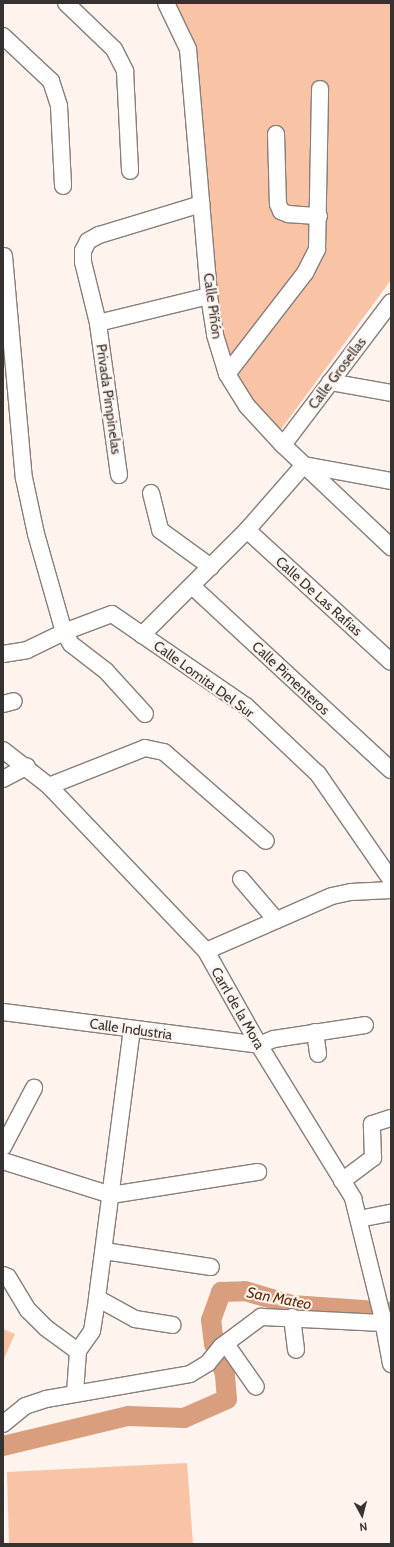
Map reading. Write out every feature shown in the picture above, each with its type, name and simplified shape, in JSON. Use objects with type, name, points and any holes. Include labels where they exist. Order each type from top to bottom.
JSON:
[{"type":"street","points":[[66,3],[114,49],[125,71],[130,171]]},
{"type":"street","name":"Calle Piñón","points":[[166,3],[188,49],[209,296],[215,335],[227,374],[247,406],[283,445],[391,547]]},
{"type":"street","points":[[3,36],[51,81],[59,106],[63,186]]},
{"type":"street","points":[[227,374],[305,273],[317,249],[319,216],[320,89]]},
{"type":"street","points":[[276,134],[278,204],[281,211],[288,214],[319,216]]},
{"type":"street","name":"Privada Pimpinelas","points":[[119,475],[98,323],[83,262],[83,251],[88,241],[99,235],[202,204]]},
{"type":"street","points":[[4,256],[24,478],[36,534],[64,632],[71,644],[106,671],[145,714]]},
{"type":"street","points":[[98,323],[209,296]]},
{"type":"street","name":"Calle Grosellas","points":[[283,445],[391,302]]},
{"type":"street","points":[[330,382],[391,393]]},
{"type":"street","points":[[142,635],[247,530],[304,465],[391,481]]},
{"type":"street","points":[[151,493],[160,530],[211,567]]},
{"type":"street","name":"Calle De Las Rafias","points":[[247,530],[391,662]]},
{"type":"street","name":"Calle Pimenteros","points":[[192,586],[391,770]]},
{"type":"street","name":"Calle Lomita Del Sur","points":[[3,654],[27,650],[64,632],[112,614],[246,706],[318,774],[391,880]]},
{"type":"street","points":[[49,786],[145,748],[164,752],[266,841]]},
{"type":"street","name":"Carrl de la Mora","points":[[3,750],[27,766],[49,786],[206,951],[259,1045],[353,1198],[383,1319],[391,1364]]},
{"type":"street","points":[[3,779],[27,766]]},
{"type":"street","points":[[241,879],[276,920]]},
{"type":"street","points":[[206,951],[332,896],[351,892],[391,890]]},
{"type":"street","name":"Calle Industria","points":[[3,1012],[259,1045]]},
{"type":"street","points":[[259,1045],[274,1039],[365,1025]]},
{"type":"street","points":[[75,1393],[78,1351],[92,1331],[104,1251],[132,1029]]},
{"type":"street","points":[[315,1032],[318,1054]]},
{"type":"street","points":[[3,1147],[34,1088]]},
{"type":"street","points":[[342,1181],[373,1158],[372,1124],[391,1118]]},
{"type":"street","points":[[3,1161],[111,1195],[258,1172]]},
{"type":"street","points":[[359,1219],[391,1213]]},
{"type":"street","points":[[104,1251],[211,1267]]},
{"type":"street","points":[[3,1275],[8,1277],[28,1310],[46,1328],[78,1351]]},
{"type":"street","points":[[97,1298],[135,1318],[173,1325]]},
{"type":"street","points":[[3,1424],[26,1406],[75,1393],[190,1374],[208,1363],[224,1345],[261,1317],[292,1317],[351,1323],[383,1319]]},
{"type":"street","points":[[292,1317],[296,1350]]},
{"type":"street","points":[[224,1345],[256,1387]]},
{"type":"shaded area","points":[[156,3],[391,3],[391,280],[279,432],[242,397],[214,301],[198,55]]},
{"type":"shaded area","points":[[3,1329],[15,1334],[3,1361]]},
{"type":"shaded area","points":[[187,1463],[193,1544],[9,1544],[7,1472]]},
{"type":"waterway","name":"San Mateo","points":[[3,1446],[128,1416],[184,1418],[227,1399],[225,1374],[214,1344],[211,1320],[221,1292],[245,1291],[292,1305],[391,1312]]}]
